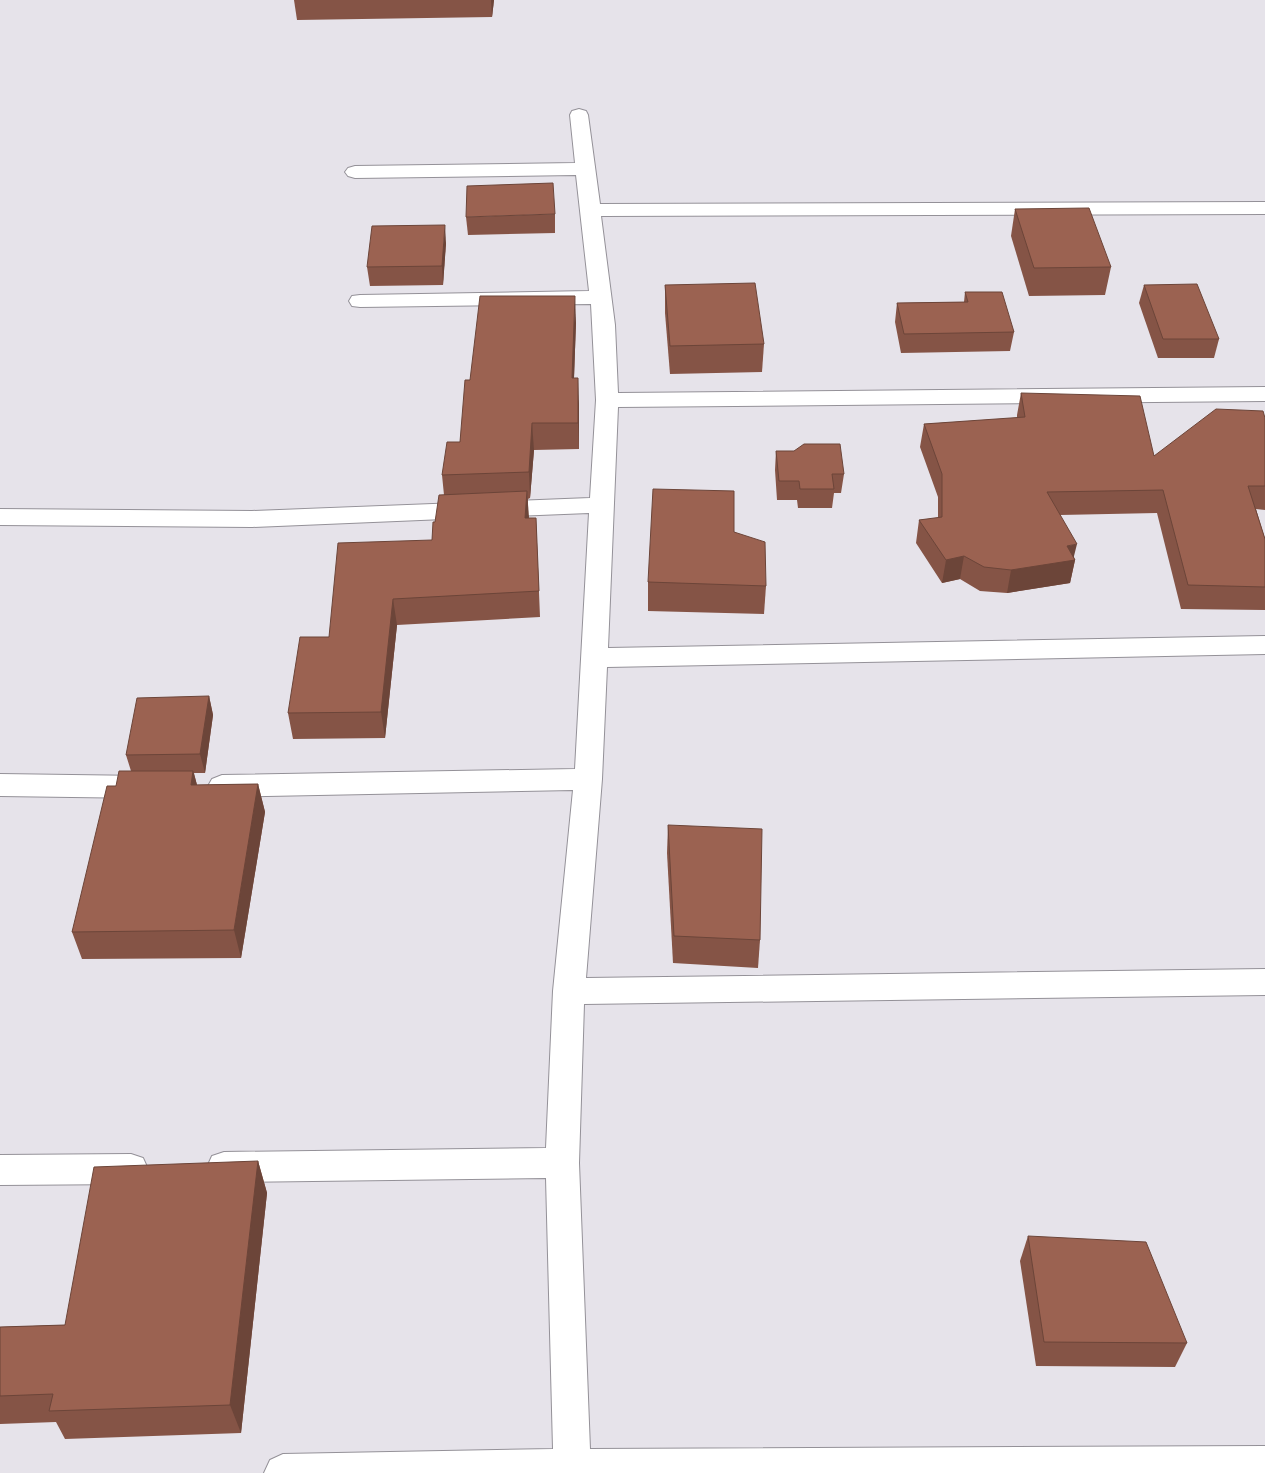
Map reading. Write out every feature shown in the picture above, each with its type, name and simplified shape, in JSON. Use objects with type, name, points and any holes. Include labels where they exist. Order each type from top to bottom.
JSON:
[{"type":"street","points":[[572,1468],[562,1163],[569,991],[588,779],[592,658],[607,400],[601,297],[579,115]]},
{"type":"street","points":[[355,172],[585,170]]},
{"type":"street","points":[[590,210],[1265,208]]},
{"type":"street","points":[[360,301],[601,297]]},
{"type":"street","points":[[607,400],[1265,394]]},
{"type":"street","points":[[0,518],[252,520],[600,505]]},
{"type":"street","points":[[592,658],[1265,645]]},
{"type":"street","points":[[0,785],[183,786],[588,779]]},
{"type":"street","points":[[569,991],[1265,982]]},
{"type":"street","points":[[197,1168],[562,1163]]},
{"type":"street","points":[[0,1170],[158,1168]]},
{"type":"street","points":[[283,1473],[572,1468],[1265,1465]]},
{"type":"building","points":[[553,183],[555,214],[466,217],[467,186]]},
{"type":"building","points":[[1089,208],[1111,267],[1034,268],[1015,209]]},
{"type":"building","points":[[445,225],[442,266],[367,267],[372,226]]},
{"type":"building","points":[[755,283],[764,344],[670,346],[665,285]]},
{"type":"building","points":[[1197,284],[1219,339],[1163,339],[1144,285]]},
{"type":"building","points":[[965,292],[1002,292],[1014,332],[904,334],[897,303],[968,302]]},
{"type":"building","points":[[480,296],[575,296],[572,378],[578,378],[578,423],[532,423],[529,472],[442,475],[447,442],[460,442],[465,380],[470,380]]},
{"type":"building","points":[[1021,393],[1140,396],[1154,456],[1216,409],[1263,411],[1265,418],[1265,486],[1248,486],[1265,539],[1265,587],[1188,585],[1163,490],[1047,492],[1077,544],[1067,546],[1075,560],[1011,570],[984,567],[964,556],[946,560],[919,520],[942,517],[942,474],[924,424],[1025,417]]},
{"type":"building","points":[[804,444],[840,444],[844,474],[832,474],[834,489],[800,489],[799,481],[779,481],[776,451],[794,451]]},
{"type":"building","points":[[653,489],[734,491],[734,532],[765,542],[766,586],[648,582]]},
{"type":"building","points":[[527,491],[525,518],[536,518],[539,591],[393,599],[381,712],[288,713],[300,637],[329,637],[338,543],[432,540],[433,522],[435,522],[439,495]]},
{"type":"building","points":[[209,696],[200,754],[126,755],[137,698]]},
{"type":"building","points":[[119,771],[193,771],[191,785],[258,784],[234,930],[72,932],[107,786],[116,786]]},
{"type":"building","points":[[668,825],[762,829],[760,940],[674,936]]},
{"type":"building","points":[[258,1161],[230,1405],[49,1411],[53,1394],[0,1396],[0,1327],[65,1325],[94,1167]]},
{"type":"building","points":[[1028,1236],[1146,1242],[1187,1343],[1044,1342]]}]
